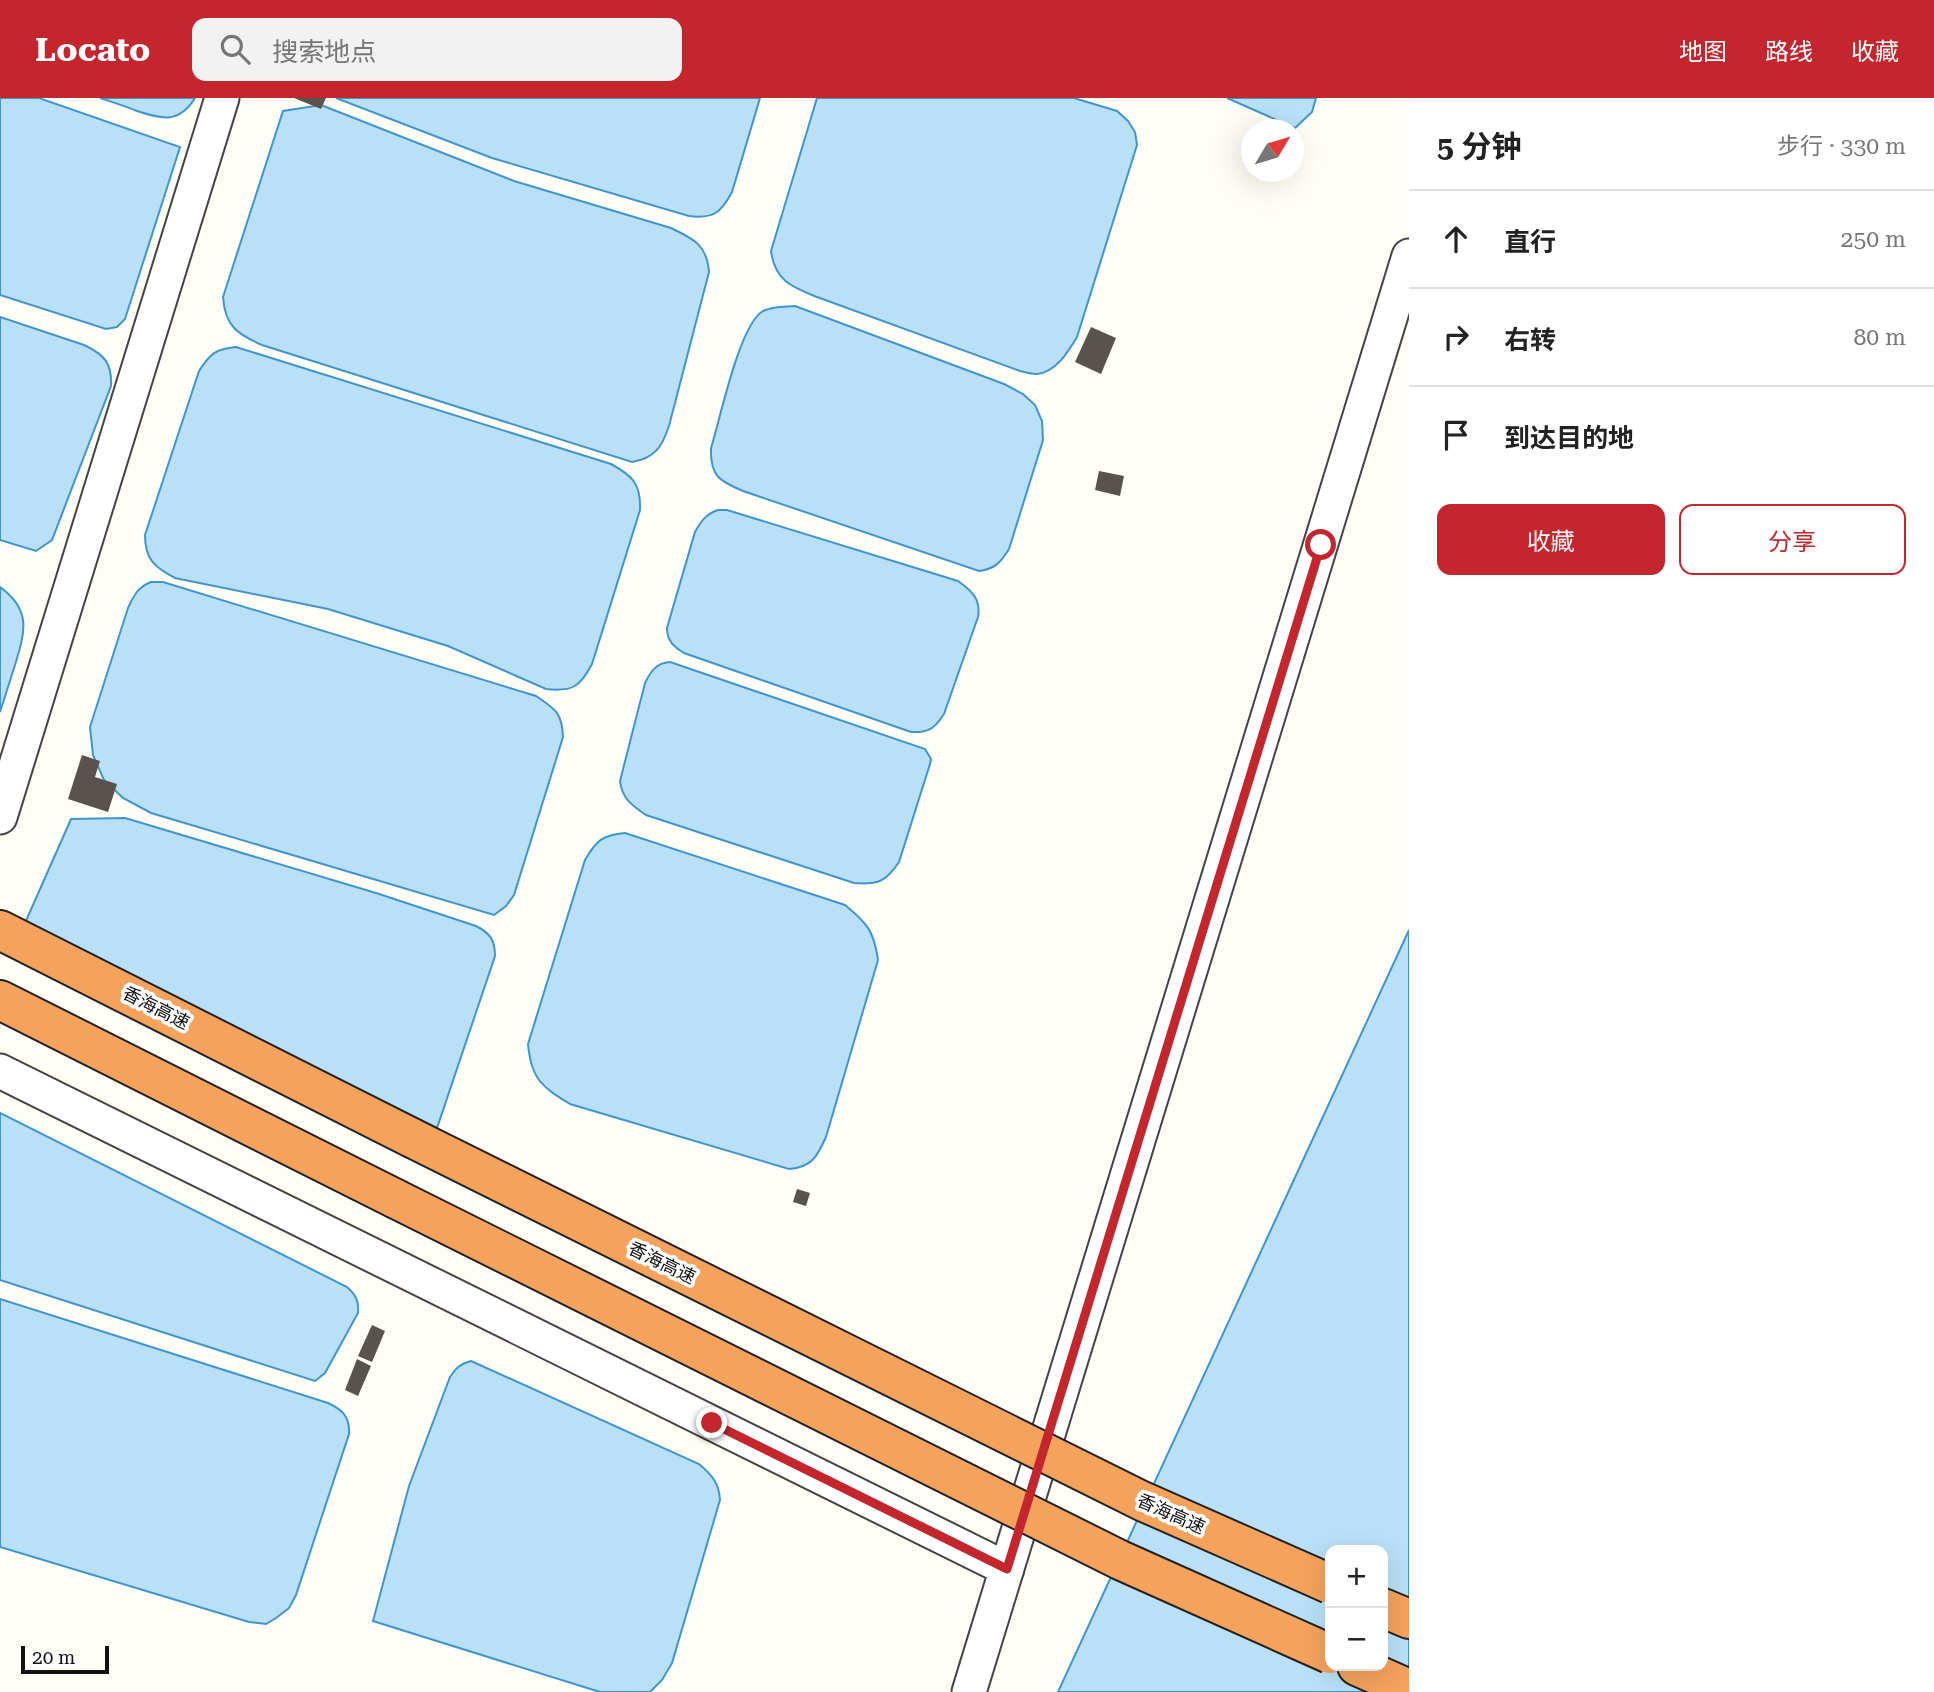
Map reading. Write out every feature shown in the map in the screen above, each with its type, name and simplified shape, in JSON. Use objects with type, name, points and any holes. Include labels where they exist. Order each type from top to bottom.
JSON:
[{"type":"highway","name":"香海高速","points":[[0,930],[1142,1502],[1325,1582]]},
{"type":"highway","points":[[0,1000],[1120,1560],[1325,1652]]},
{"type":"highway","points":[[1388,1610],[1409,1619]]},
{"type":"highway","points":[[1368,1671],[1409,1689]]},
{"type":"street","points":[[0,817],[222,98]]},
{"type":"street","points":[[969,1692],[1409,256]]},
{"type":"street","points":[[0,1071],[1007,1569]]},
{"type":"water","points":[[0,98],[39,98],[180,147],[125,319],[117,327],[106,329],[0,295]]},
{"type":"water","points":[[100,98],[195,98],[183,112],[176,116],[162,117]]},
{"type":"water","points":[[336,98],[760,98],[732,192],[720,210],[697,217],[492,158]]},
{"type":"water","points":[[817,98],[1074,98],[1117,111],[1128,121],[1135,132],[1137,145],[1077,337],[1056,365],[1037,374],[1020,371],[817,297],[786,282],[776,269],[771,251]]},
{"type":"water","points":[[1227,98],[1316,98],[1312,112],[1304,120],[1275,119]]},
{"type":"water","points":[[321,105],[514,181],[671,228],[698,244],[705,255],[709,272],[669,426],[664,440],[652,454],[632,462],[262,345],[234,328],[226,315],[223,297],[283,111]]},
{"type":"water","points":[[795,306],[1004,384],[1023,394],[1035,405],[1042,421],[1043,440],[1009,549],[997,564],[979,571],[743,491],[722,480],[714,471],[711,448],[731,374],[746,334],[763,311]]},
{"type":"water","points":[[0,317],[84,345],[102,356],[110,371],[111,386],[52,540],[36,551],[0,540]]},
{"type":"water","points":[[236,347],[611,464],[630,477],[637,487],[640,510],[592,664],[579,683],[562,690],[546,689],[448,646],[328,609],[175,578],[156,566],[149,556],[145,535],[199,371],[214,353]]},
{"type":"water","points":[[718,510],[727,510],[958,581],[967,588],[977,600],[978,617],[944,714],[938,723],[922,732],[911,732],[684,653],[674,646],[668,637],[667,628],[695,532],[704,518]]},
{"type":"water","points":[[151,582],[163,582],[536,696],[553,708],[559,716],[563,737],[514,895],[506,906],[494,915],[151,813],[123,798],[104,780],[93,755],[90,727],[128,608],[137,592]]},
{"type":"water","points":[[0,587],[17,604],[23,632],[0,712]]},
{"type":"water","points":[[670,662],[925,749],[931,759],[930,764],[899,862],[890,874],[875,883],[854,883],[646,815],[632,804],[625,797],[620,781],[645,683],[654,668]]},
{"type":"water","points":[[125,818],[376,893],[485,931],[493,941],[495,956],[437,1128],[25,923],[71,819]]},
{"type":"water","points":[[625,833],[845,905],[868,928],[878,960],[826,1137],[813,1160],[803,1166],[789,1169],[570,1104],[545,1087],[535,1074],[528,1044],[585,860],[600,840]]},
{"type":"water","points":[[1409,930],[1409,1692],[1058,1692]]},
{"type":"water","points":[[0,1113],[347,1287],[356,1299],[358,1313],[325,1373],[315,1381],[0,1280]]},
{"type":"water","points":[[0,1299],[328,1403],[342,1411],[347,1419],[349,1434],[296,1595],[289,1608],[266,1624],[249,1622],[0,1547]]},
{"type":"water","points":[[471,1361],[699,1464],[716,1484],[720,1500],[672,1663],[662,1680],[650,1692],[600,1692],[373,1621],[409,1486],[450,1377],[459,1367]]},
{"type":"building","points":[[294,98],[326,98],[321,109]]},
{"type":"building","points":[[1091,327],[1116,338],[1101,374],[1075,362]]},
{"type":"building","points":[[1099,471],[1124,476],[1120,496],[1095,490]]},
{"type":"building","points":[[82,755],[100,761],[95,777],[117,784],[108,812],[68,799]]},
{"type":"building","points":[[797,1189],[810,1193],[806,1206],[793,1202]]},
{"type":"building","points":[[372,1325],[385,1331],[372,1362],[358,1356]]},
{"type":"building","points":[[357,1359],[371,1366],[358,1396],[345,1390]]},
{"type":"route","points":[[712,1423],[1007,1569],[1321,545]]}]
